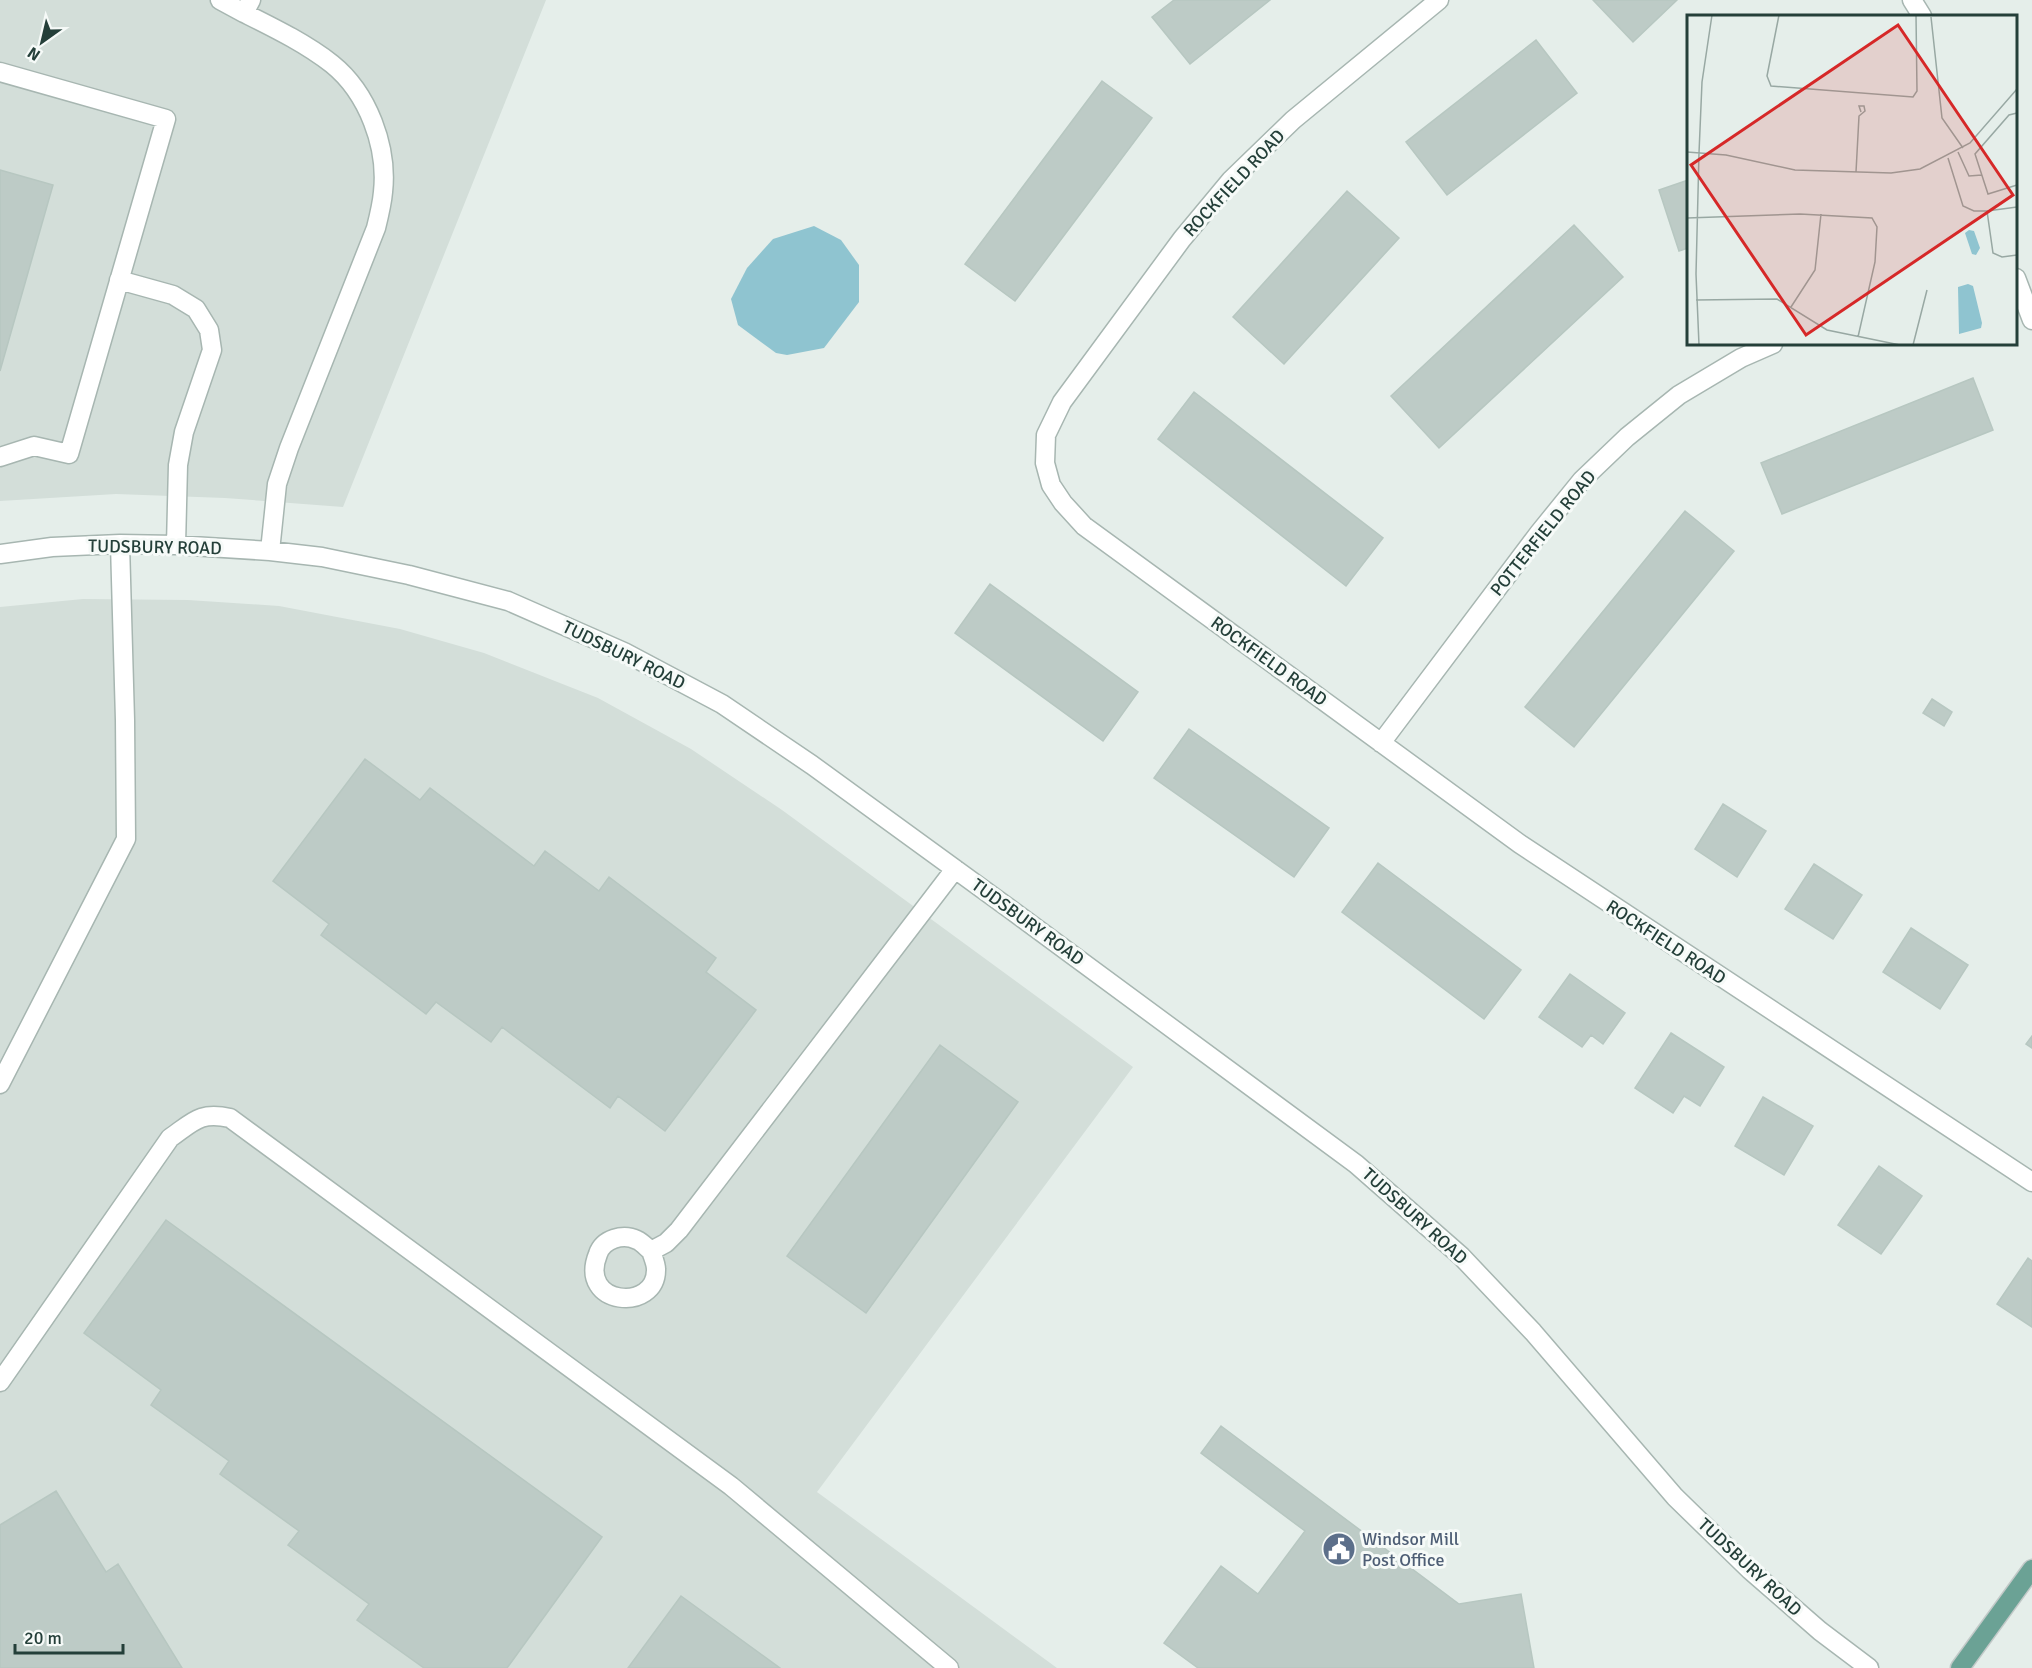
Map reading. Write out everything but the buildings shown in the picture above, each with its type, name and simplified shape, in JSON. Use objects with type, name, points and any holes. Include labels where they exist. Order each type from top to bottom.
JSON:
[{"type":"main road","points":[[1960,1668],[2032,1569]]},
{"type":"street","points":[[220,0],[247,6],[334,65],[354,88],[372,118],[382,153],[383,191],[376,228],[277,484],[270,551]]},
{"type":"street","name":"ROCKFIELD ROAD","points":[[1439,0],[1293,120],[1232,180],[1182,239],[1062,402],[1046,435],[1045,463],[1051,485],[1084,526],[1520,844],[2032,1182]]},
{"type":"street","points":[[1912,0],[1921,15]]},
{"type":"street","points":[[0,72],[166,119],[69,454],[34,446],[0,457]]},
{"type":"street","points":[[119,280],[173,295],[196,309],[209,330],[212,350],[184,432],[178,465],[176,545]]},
{"type":"street","points":[[2017,281],[2032,320]]},
{"type":"street","name":"POTTERFIELD ROAD","points":[[1381,743],[1539,533],[1582,480],[1627,438],[1679,395],[1741,358],[1771,345]]},
{"type":"street","points":[[0,1084],[126,839],[120,544]]},
{"type":"street","name":"TUDSBURY ROAD","points":[[0,554],[52,547],[120,544],[176,545],[322,557],[410,575],[508,601],[624,652],[722,704],[812,765],[1356,1164],[1452,1248],[1533,1332],[1675,1497],[1750,1570],[1820,1631],[1869,1668]]},
{"type":"street","points":[[651,1251],[666,1243],[679,1230],[955,869]]},
{"type":"street","points":[[0,1382],[170,1138],[198,1118],[214,1114],[230,1118],[731,1486],[949,1668]]},
{"type":"shaded area","points":[[0,0],[546,0],[343,507],[225,498],[116,494],[0,501]]},
{"type":"shaded area","points":[[83,599],[188,600],[279,606],[400,629],[484,653],[598,698],[691,749],[782,810],[1133,1067],[817,1492],[1057,1668],[0,1668],[0,607]]},
{"type":"water","points":[[814,226],[841,240],[859,265],[859,302],[824,348],[787,355],[776,353],[738,325],[731,299],[747,268],[773,239]]},
{"type":"place","name":"Windsor Mill Post Office","points":[[1339,1549]]}]
